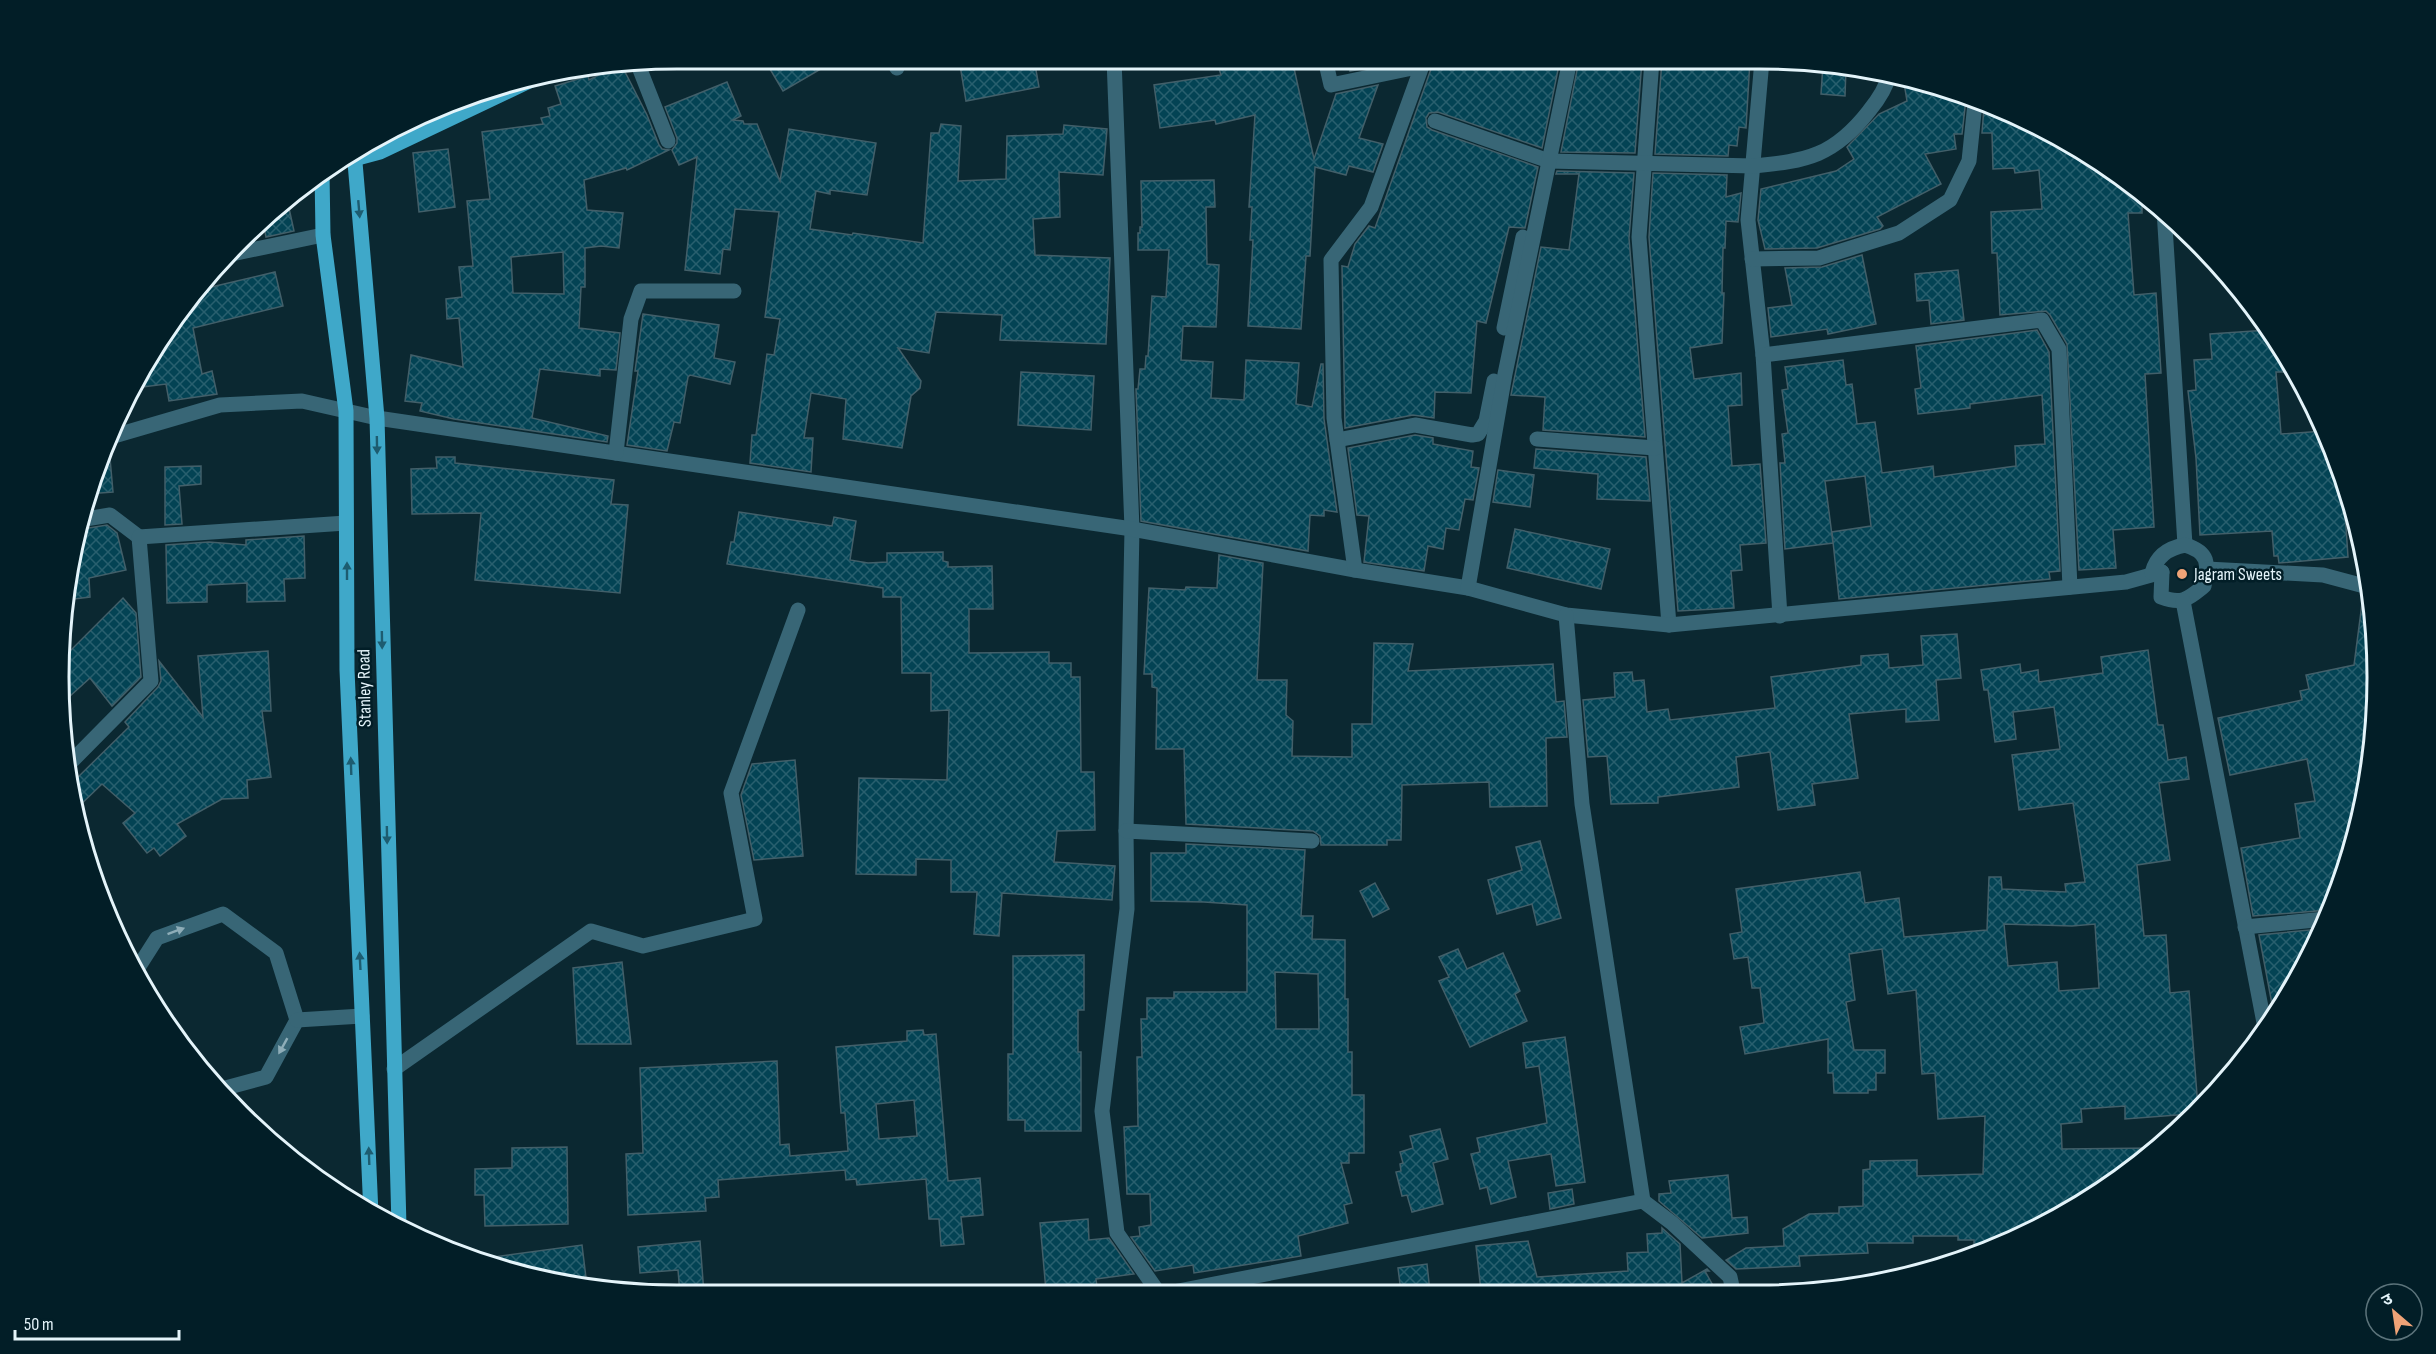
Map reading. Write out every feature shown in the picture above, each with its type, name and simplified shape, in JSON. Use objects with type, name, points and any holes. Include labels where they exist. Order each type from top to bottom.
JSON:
[{"type":"main road","points":[[366,154],[380,152],[495,97]]},
{"type":"main road","name":"Stanley Road","points":[[350,164],[377,418],[399,1217]]},
{"type":"main road","name":"Stanley Road","points":[[322,184],[323,235],[346,411],[347,670],[370,1202]]},
{"type":"street","points":[[1114,69],[1132,529],[1126,831],[1127,909],[1102,1111],[1117,1233],[1153,1285]]},
{"type":"street","points":[[1327,69],[1331,85],[1398,69]]},
{"type":"street","points":[[1355,570],[1334,418],[1331,260],[1371,207],[1421,69]]},
{"type":"street","points":[[1468,588],[1505,374],[1568,69]]},
{"type":"street","points":[[1651,69],[1639,237],[1668,624]]},
{"type":"street","points":[[1761,69],[1748,220],[1762,355],[1780,616]]},
{"type":"street","points":[[640,70],[668,141]]},
{"type":"street","points":[[1435,121],[1549,160],[1753,166],[1790,161],[1828,150],[1849,135],[1865,117],[1878,100],[1886,83]]},
{"type":"street","points":[[1752,259],[1819,258],[1899,234],[1950,200],[1969,161],[1974,109]]},
{"type":"street","points":[[2165,225],[2185,545]]},
{"type":"street","points":[[243,252],[323,235]]},
{"type":"street","points":[[1337,440],[1415,424],[1472,435],[1478,434],[1486,421],[1523,237]]},
{"type":"street","points":[[616,453],[631,319],[641,291],[734,291]]},
{"type":"street","points":[[1762,355],[2042,320],[2059,349],[2070,587]]},
{"type":"street","points":[[120,434],[220,405],[302,401],[377,418],[1132,529],[1355,570],[1468,588],[1566,615],[1668,624],[1780,616],[2126,582],[2162,572]]},
{"type":"street","points":[[1537,439],[1655,448]]},
{"type":"street","points":[[91,518],[110,515],[139,537],[346,523]]},
{"type":"street","points":[[74,759],[152,681],[139,537]]},
{"type":"street","points":[[2185,545],[2196,548],[2208,564],[2204,586],[2183,601],[2174,602],[2161,597],[2162,572],[2152,573],[2155,561],[2176,547],[2185,545]]},
{"type":"street","points":[[2207,569],[2323,576],[2360,585]]},
{"type":"street","points":[[2183,601],[2263,1018]]},
{"type":"street","points":[[394,1069],[591,931],[643,946],[754,919],[731,793],[798,610]]},
{"type":"street","points":[[1566,615],[1582,804],[1643,1201],[1672,1223],[1731,1277],[1732,1285]]},
{"type":"street","points":[[1126,831],[1311,841]]},
{"type":"street","points":[[141,963],[157,938],[223,914],[276,953],[297,1020],[266,1077],[229,1087]]},
{"type":"street","points":[[2246,927],[2317,919]]},
{"type":"street","points":[[297,1020],[362,1016]]},
{"type":"street","points":[[1209,1285],[1643,1201]]},
{"type":"building","points":[[770,69],[821,69],[783,91]]},
{"type":"building","points":[[961,69],[1036,69],[1039,87],[966,101]]},
{"type":"building","points":[[1219,69],[1294,69],[1314,159],[1336,94],[1378,85],[1359,138],[1383,144],[1373,172],[1349,166],[1346,175],[1315,167],[1310,256],[1306,256],[1301,329],[1248,326],[1253,240],[1250,240],[1252,207],[1249,207],[1255,115],[1216,124],[1215,120],[1160,128],[1154,85],[1221,75]]},
{"type":"building","points":[[1431,69],[1558,69],[1542,148],[1438,112],[1429,113],[1426,118],[1427,127],[1432,130],[1538,167],[1525,228],[1509,227],[1486,323],[1477,321],[1471,393],[1435,392],[1434,418],[1413,415],[1345,428],[1342,266],[1348,267],[1355,244],[1369,226],[1375,228]]},
{"type":"building","points":[[1577,69],[1641,69],[1635,153],[1561,152]]},
{"type":"building","points":[[1661,69],[1749,69],[1746,128],[1739,127],[1737,146],[1729,145],[1728,156],[1655,154]]},
{"type":"building","points":[[625,71],[659,145],[662,149],[669,150],[627,170],[626,168],[584,180],[587,210],[623,213],[619,248],[601,246],[585,248],[585,287],[581,287],[579,328],[620,333],[616,370],[600,369],[600,376],[540,369],[532,418],[608,436],[607,442],[454,419],[420,411],[422,403],[405,401],[411,355],[463,367],[459,318],[447,319],[446,299],[462,297],[459,267],[473,266],[467,201],[490,199],[482,132],[543,124],[541,118],[550,116],[548,108],[561,104],[555,86],[588,76],[589,80],[602,74]],"holes":[[[563,252],[564,294],[513,293],[511,257]]]},
{"type":"building","points":[[1822,72],[1846,75],[1845,96],[1821,94]]},
{"type":"building","points":[[727,82],[741,116],[733,120],[743,121],[744,124],[757,124],[780,181],[789,129],[876,143],[867,195],[830,190],[830,194],[816,191],[810,229],[852,235],[853,233],[923,243],[931,133],[939,133],[941,124],[961,126],[958,181],[1006,179],[1007,136],[1063,134],[1064,125],[1107,129],[1103,175],[1059,172],[1060,217],[1033,219],[1035,255],[1110,258],[1106,344],[1000,340],[1002,315],[936,312],[929,353],[898,348],[921,381],[920,388],[911,396],[902,448],[843,439],[846,399],[811,393],[804,438],[813,438],[811,472],[750,463],[752,435],[756,435],[767,354],[774,355],[780,319],[765,317],[779,212],[735,209],[730,250],[723,249],[720,274],[685,270],[697,157],[679,165],[672,150],[677,143],[677,138],[665,107]]},
{"type":"building","points":[[1905,87],[1965,105],[1962,134],[1954,134],[1956,149],[1925,154],[1941,184],[1877,217],[1883,226],[1880,229],[1817,248],[1765,249],[1758,220],[1761,189],[1836,171],[1854,159],[1847,147],[1879,114],[1907,101]]},
{"type":"building","points":[[1984,112],[2063,150],[2097,171],[2142,205],[2142,213],[2128,213],[2134,295],[2156,293],[2161,373],[2145,374],[2154,527],[2113,530],[2116,568],[2079,570],[2067,344],[2046,311],[2000,315],[1997,253],[1992,253],[1991,212],[2042,209],[2039,170],[2015,173],[2014,168],[1993,169],[1992,133],[1982,133]]},
{"type":"building","points":[[448,149],[455,207],[419,212],[413,153]]},
{"type":"building","points":[[1557,171],[1634,173],[1629,238],[1645,437],[1543,430],[1545,397],[1511,395],[1541,247],[1569,250],[1579,174],[1556,174]]},
{"type":"building","points":[[1653,173],[1727,175],[1726,197],[1741,193],[1738,222],[1726,221],[1725,248],[1723,248],[1722,343],[1690,348],[1694,379],[1741,373],[1742,405],[1728,406],[1732,466],[1760,464],[1766,543],[1740,545],[1742,570],[1731,571],[1734,608],[1678,611],[1649,237]]},
{"type":"building","points":[[1214,180],[1215,207],[1206,207],[1207,264],[1219,265],[1216,327],[1183,326],[1181,360],[1213,362],[1211,398],[1244,400],[1246,360],[1299,363],[1296,404],[1312,407],[1321,364],[1323,364],[1324,419],[1337,512],[1324,510],[1324,516],[1310,515],[1308,551],[1141,521],[1136,389],[1138,389],[1140,369],[1145,369],[1146,356],[1148,356],[1152,296],[1166,297],[1169,250],[1138,250],[1138,233],[1142,227],[1141,181]]},
{"type":"building","points":[[289,209],[294,231],[266,237],[265,230]]},
{"type":"building","points":[[1862,255],[1876,324],[1828,334],[1827,329],[1771,337],[1768,308],[1792,305],[1785,268],[1822,267]]},
{"type":"building","points":[[1958,270],[1964,320],[1931,324],[1929,300],[1917,301],[1915,274]]},
{"type":"building","points":[[275,272],[283,306],[193,328],[202,374],[212,371],[217,394],[169,401],[166,384],[143,387],[171,339],[211,287]]},
{"type":"building","points":[[643,314],[719,325],[714,358],[735,362],[730,384],[690,375],[688,377],[680,423],[674,422],[667,451],[627,445],[638,371],[635,371]]},
{"type":"building","points":[[2037,330],[2049,352],[2060,571],[2049,572],[2050,579],[1839,599],[1832,532],[1871,526],[1865,476],[1825,481],[1833,543],[1785,549],[1780,463],[1785,463],[1782,434],[1788,433],[1782,390],[1788,389],[1785,367],[1843,360],[1846,385],[1852,384],[1857,424],[1875,422],[1882,473],[1933,466],[1934,477],[2016,466],[2015,446],[2045,444],[2042,395],[1970,404],[1970,408],[1918,414],[1915,389],[1921,388],[1916,346]]},
{"type":"building","points":[[2259,331],[2265,339],[2285,372],[2276,372],[2281,434],[2315,432],[2335,482],[2345,518],[2348,557],[2279,563],[2278,556],[2274,556],[2272,531],[2200,535],[2196,458],[2188,391],[2196,390],[2194,360],[2212,359],[2210,334]]},
{"type":"building","points":[[1021,372],[1094,376],[1091,430],[1018,425]]},
{"type":"building","points":[[1415,435],[1433,438],[1433,444],[1473,451],[1471,467],[1479,468],[1473,500],[1465,499],[1459,530],[1446,528],[1443,549],[1428,546],[1424,571],[1364,562],[1369,516],[1357,515],[1348,448]]},
{"type":"building","points":[[1536,449],[1646,457],[1650,501],[1597,499],[1598,474],[1534,468]]},
{"type":"building","points":[[436,457],[455,457],[455,463],[614,480],[611,504],[628,505],[620,593],[475,580],[481,513],[412,514],[411,469],[437,468]]},
{"type":"building","points":[[110,458],[113,492],[98,493]]},
{"type":"building","points":[[201,466],[201,484],[179,486],[182,524],[165,525],[165,467]]},
{"type":"building","points":[[1498,470],[1534,475],[1530,507],[1493,502]]},
{"type":"building","points":[[739,512],[832,526],[834,517],[856,521],[850,560],[868,563],[887,562],[887,553],[943,552],[943,561],[948,562],[948,567],[992,566],[993,609],[969,609],[969,653],[1049,652],[1049,663],[1071,663],[1071,677],[1080,677],[1081,772],[1094,772],[1095,830],[1057,831],[1054,862],[1115,866],[1112,900],[1002,893],[999,936],[974,934],[977,892],[951,892],[951,860],[916,859],[916,875],[856,874],[859,778],[947,780],[949,710],[931,711],[931,673],[902,673],[901,597],[883,597],[883,588],[727,564],[731,542],[734,542]]},
{"type":"building","points":[[107,525],[117,533],[126,570],[89,578],[90,597],[74,599],[81,558],[88,528]]},
{"type":"building","points":[[1515,529],[1610,549],[1601,589],[1507,568]]},
{"type":"building","points":[[304,536],[305,578],[284,579],[285,601],[247,602],[247,583],[207,585],[207,602],[167,603],[166,545],[209,542],[246,545],[246,540]]},
{"type":"building","points":[[1219,555],[1263,563],[1257,680],[1287,680],[1286,715],[1293,721],[1292,756],[1352,757],[1352,724],[1372,724],[1374,643],[1413,644],[1408,671],[1553,664],[1556,702],[1564,701],[1567,737],[1546,738],[1547,806],[1490,807],[1489,782],[1402,785],[1401,840],[1387,840],[1387,845],[1321,845],[1320,836],[1313,831],[1186,824],[1184,749],[1156,749],[1157,688],[1152,687],[1152,674],[1144,674],[1149,588],[1185,590],[1186,587],[1217,588]]},
{"type":"building","points":[[123,598],[136,613],[141,677],[112,706],[90,678],[69,696],[70,651]]},
{"type":"building","points":[[2362,601],[2366,637],[2366,717],[2355,796],[2335,872],[2321,911],[2253,916],[2241,848],[2300,838],[2295,804],[2315,801],[2307,759],[2230,775],[2218,718],[2302,700],[2300,691],[2309,689],[2306,675],[2354,665]]},
{"type":"building","points":[[1957,634],[1961,678],[1936,680],[1939,720],[1906,722],[1906,709],[1849,714],[1858,778],[1812,784],[1815,805],[1778,810],[1770,752],[1736,757],[1739,787],[1658,797],[1658,803],[1611,804],[1607,756],[1588,757],[1583,700],[1615,697],[1614,673],[1632,672],[1633,681],[1644,680],[1647,712],[1668,709],[1670,720],[1775,708],[1771,677],[1861,665],[1861,656],[1888,654],[1889,668],[1923,665],[1921,636]]},
{"type":"building","points":[[2148,650],[2158,725],[2163,725],[2168,760],[2186,757],[2189,779],[2159,783],[2170,860],[2137,865],[2144,936],[2166,935],[2170,993],[2189,991],[2197,1098],[2181,1115],[2125,1119],[2125,1106],[2081,1109],[2082,1122],[2061,1124],[2062,1149],[2143,1148],[2097,1183],[2063,1204],[1992,1239],[1974,1246],[1974,1240],[1958,1240],[1958,1236],[1913,1236],[1913,1243],[1867,1243],[1868,1253],[1799,1256],[1800,1266],[1736,1269],[1726,1260],[1746,1248],[1784,1246],[1783,1229],[1809,1214],[1839,1213],[1839,1207],[1863,1206],[1863,1170],[1870,1169],[1870,1161],[1917,1160],[1917,1176],[1983,1174],[1985,1116],[1938,1119],[1935,1073],[1922,1074],[1916,990],[1888,994],[1882,949],[1849,954],[1855,1000],[1846,1002],[1854,1050],[1885,1050],[1885,1073],[1876,1073],[1876,1090],[1868,1090],[1868,1093],[1834,1093],[1833,1073],[1828,1073],[1828,1039],[1745,1054],[1740,1027],[1764,1023],[1760,988],[1752,988],[1748,957],[1734,959],[1730,934],[1742,932],[1736,889],[1860,872],[1865,903],[1899,898],[1904,937],[1987,930],[1989,877],[2001,877],[2002,889],[2066,892],[2065,884],[2085,882],[2073,803],[2019,810],[2012,755],[2060,749],[2054,707],[2013,712],[2016,739],[1995,742],[1988,690],[1984,690],[1981,670],[2020,664],[2021,673],[2038,670],[2039,682],[2103,673],[2101,657]],"holes":[[[2004,924],[2072,926],[2095,924],[2099,988],[2059,991],[2057,962],[2008,966]]]},
{"type":"building","points":[[268,651],[271,711],[262,711],[271,777],[247,780],[248,798],[222,799],[177,824],[186,836],[160,856],[154,848],[147,853],[123,823],[135,813],[102,784],[83,803],[78,777],[129,727],[125,722],[158,687],[161,681],[159,661],[203,717],[198,656]]},
{"type":"building","points":[[795,760],[803,856],[754,860],[741,795],[752,764]]},
{"type":"building","points":[[1540,841],[1561,918],[1537,925],[1532,904],[1497,914],[1488,880],[1522,870],[1516,847]]},
{"type":"building","points":[[1186,844],[1305,850],[1301,916],[1313,916],[1312,939],[1345,940],[1345,999],[1348,999],[1348,1052],[1352,1052],[1352,1095],[1364,1095],[1364,1153],[1349,1153],[1349,1163],[1341,1163],[1352,1203],[1344,1205],[1348,1223],[1298,1236],[1301,1256],[1194,1273],[1193,1265],[1155,1271],[1131,1237],[1140,1236],[1139,1227],[1151,1225],[1150,1194],[1127,1194],[1124,1127],[1138,1126],[1137,1057],[1142,1057],[1141,1019],[1147,1019],[1147,998],[1174,998],[1174,992],[1247,992],[1247,905],[1151,901],[1151,853],[1186,853]],"holes":[[[1275,972],[1318,974],[1319,1029],[1276,1029]]]},
{"type":"building","points":[[1375,883],[1389,909],[1373,917],[1360,891]]},
{"type":"building","points":[[2312,930],[2272,1004],[2259,935]]},
{"type":"building","points":[[1458,949],[1467,969],[1503,953],[1520,991],[1515,994],[1527,1021],[1470,1047],[1439,981],[1449,977],[1439,957]]},
{"type":"building","points":[[1084,955],[1084,1010],[1078,1010],[1078,1052],[1081,1052],[1081,1131],[1025,1131],[1025,1120],[1008,1120],[1008,1054],[1013,1054],[1013,956]]},
{"type":"building","points":[[622,962],[631,1044],[577,1044],[573,968]]},
{"type":"building","points":[[923,1030],[924,1035],[936,1034],[948,1181],[980,1178],[983,1215],[961,1217],[964,1244],[941,1246],[939,1219],[929,1219],[926,1179],[857,1185],[856,1179],[846,1180],[845,1170],[718,1180],[719,1197],[705,1198],[706,1211],[628,1215],[626,1154],[643,1153],[640,1068],[777,1061],[780,1145],[789,1144],[790,1156],[848,1151],[845,1113],[841,1113],[836,1047],[907,1041],[907,1031]],"holes":[[[914,1100],[917,1136],[879,1139],[876,1104]]]},
{"type":"building","points":[[1565,1037],[1585,1182],[1556,1186],[1551,1154],[1508,1161],[1516,1197],[1491,1204],[1487,1187],[1480,1189],[1471,1154],[1480,1152],[1477,1138],[1547,1123],[1539,1066],[1526,1068],[1523,1043]]},
{"type":"building","points":[[1440,1129],[1448,1159],[1433,1163],[1443,1204],[1412,1212],[1407,1195],[1402,1196],[1396,1172],[1401,1171],[1400,1164],[1403,1163],[1400,1152],[1413,1148],[1410,1136]]},
{"type":"building","points":[[567,1147],[568,1224],[485,1226],[484,1195],[475,1195],[475,1169],[512,1168],[512,1148]]},
{"type":"building","points":[[1728,1175],[1732,1218],[1747,1217],[1748,1233],[1702,1238],[1659,1201],[1659,1194],[1671,1193],[1669,1181]]},
{"type":"building","points":[[1572,1189],[1574,1204],[1550,1209],[1548,1193]]},
{"type":"building","points":[[1088,1219],[1089,1240],[1109,1238],[1134,1274],[1096,1279],[1097,1285],[1045,1285],[1040,1223]]},
{"type":"building","points":[[1662,1228],[1680,1244],[1682,1283],[1707,1269],[1709,1271],[1705,1271],[1713,1285],[1480,1285],[1476,1246],[1528,1241],[1537,1277],[1628,1271],[1627,1253],[1648,1252],[1647,1234],[1662,1233]]},
{"type":"building","points":[[700,1241],[703,1285],[679,1285],[678,1270],[640,1273],[638,1247]]},
{"type":"building","points":[[582,1245],[586,1278],[558,1273],[495,1257]]},
{"type":"building","points":[[1427,1264],[1429,1285],[1400,1285],[1398,1268]]},
{"type":"place","name":"Jagram Sweets","points":[[2182,574]]}]
